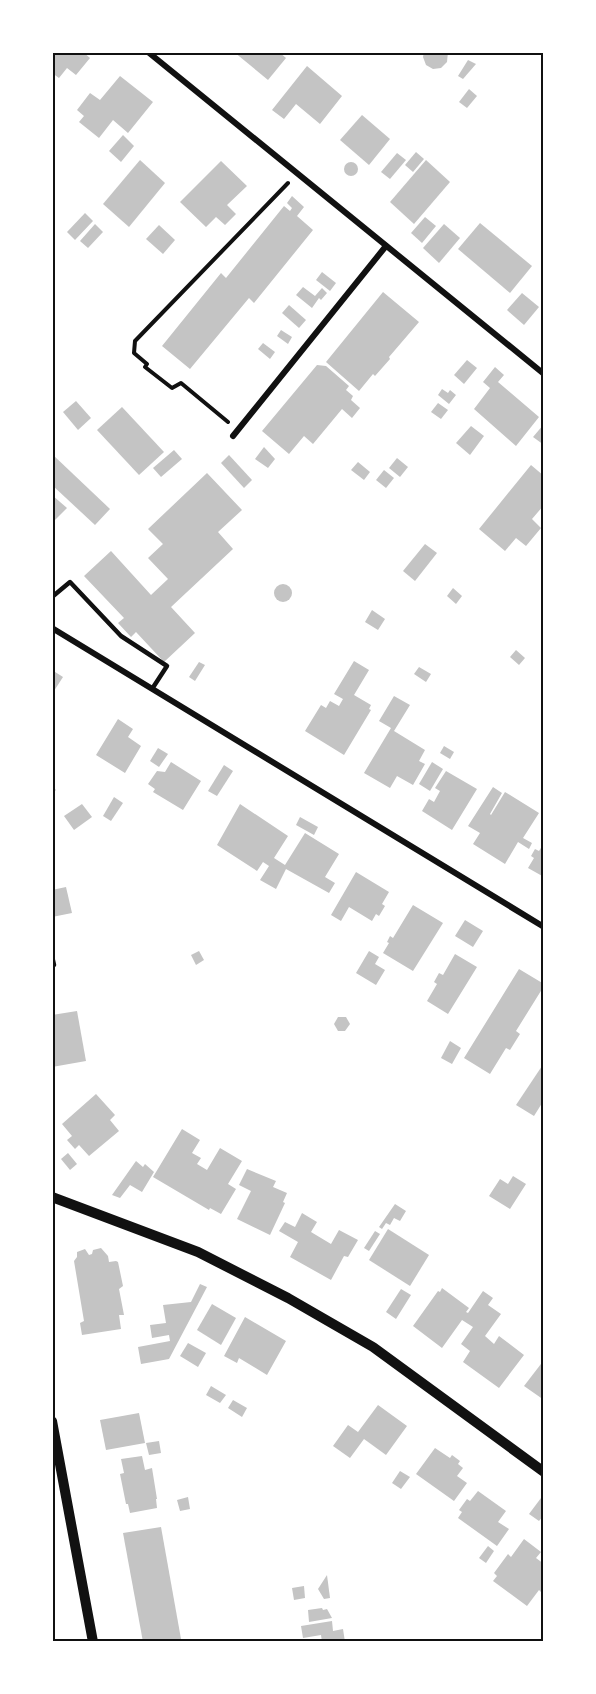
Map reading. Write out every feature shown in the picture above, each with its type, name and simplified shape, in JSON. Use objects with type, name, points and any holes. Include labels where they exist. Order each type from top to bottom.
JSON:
[{"type":"street","points":[[148,52],[543,374]]},
{"type":"street","points":[[235,433],[386,246]]},
{"type":"street","points":[[52,628],[543,927]]},
{"type":"street","points":[[52,1197],[198,1252],[288,1298],[373,1347],[543,1472]]},
{"type":"street","points":[[52,1421],[93,1641]]},
{"type":"lane","points":[[52,597],[70,582],[122,636],[167,666],[152,689]]},
{"type":"lane","points":[[52,956],[54,965],[52,967]]},
{"type":"path","points":[[235,433],[181,383],[172,388],[145,367],[147,364],[134,353],[135,341],[297,173]]},
{"type":"building","points":[[52,52],[83,52],[90,58],[76,75],[67,68],[59,78],[52,73]]},
{"type":"building","points":[[234,52],[279,52],[286,58],[268,80]]},
{"type":"building","points":[[424,52],[448,52],[447,62],[441,68],[433,69],[426,65]]},
{"type":"building","points":[[468,60],[476,64],[463,79],[458,76]]},
{"type":"building","points":[[307,66],[342,96],[320,124],[296,104],[284,119],[272,110]]},
{"type":"building","points":[[120,76],[153,102],[128,133],[113,120],[99,138],[79,122],[84,116],[77,110],[90,93],[100,100]]},
{"type":"building","points":[[469,89],[477,96],[467,108],[459,102]]},
{"type":"building","points":[[362,115],[390,139],[369,165],[340,140]]},
{"type":"building","points":[[123,135],[134,146],[121,162],[109,151]]},
{"type":"building","points":[[416,152],[424,159],[413,172],[405,165]]},
{"type":"building","points":[[397,153],[406,160],[390,179],[381,172]]},
{"type":"building","points":[[140,160],[165,183],[129,227],[103,204]]},
{"type":"building","points":[[426,160],[450,182],[414,224],[390,202]]},
{"type":"building","points":[[221,161],[247,186],[227,205],[236,214],[225,225],[216,217],[206,227],[180,202]]},
{"type":"building","points":[[348,162],[354,162],[358,169],[354,176],[348,176],[344,172],[344,166]]},
{"type":"building","points":[[292,196],[304,207],[297,216],[313,230],[254,303],[249,298],[190,369],[162,346],[221,273],[226,278],[284,206],[290,211],[292,208],[287,203]]},
{"type":"building","points":[[85,213],[93,221],[75,240],[67,232]]},
{"type":"building","points":[[425,217],[436,226],[422,243],[411,233]]},
{"type":"building","points":[[480,223],[532,266],[510,293],[458,249]]},
{"type":"building","points":[[95,224],[103,232],[88,248],[80,241]]},
{"type":"building","points":[[444,224],[460,238],[439,263],[423,248]]},
{"type":"building","points":[[159,225],[175,240],[163,254],[146,239]]},
{"type":"building","points":[[322,272],[336,283],[330,291],[316,280]]},
{"type":"building","points":[[303,287],[315,296],[322,288],[327,293],[321,300],[319,298],[312,308],[296,295]]},
{"type":"building","points":[[383,292],[419,322],[389,357],[390,359],[359,391],[326,362]]},
{"type":"building","points":[[522,293],[539,307],[524,325],[507,310]]},
{"type":"building","points":[[289,305],[306,320],[299,328],[282,313]]},
{"type":"building","points":[[281,330],[292,337],[288,344],[277,336]]},
{"type":"building","points":[[263,343],[275,352],[270,359],[258,349]]},
{"type":"building","points":[[467,360],[477,368],[464,384],[454,375]]},
{"type":"building","points":[[317,365],[326,366],[349,386],[346,390],[353,396],[351,400],[360,408],[352,418],[342,409],[313,444],[304,436],[289,454],[262,431]]},
{"type":"building","points":[[495,367],[504,375],[498,382],[539,417],[516,446],[474,409],[490,388],[483,382]]},
{"type":"building","points":[[442,389],[448,393],[450,390],[456,395],[449,404],[438,395]]},
{"type":"building","points":[[76,401],[91,418],[78,430],[63,412]]},
{"type":"building","points":[[438,403],[448,410],[441,419],[431,412]]},
{"type":"building","points":[[122,407],[164,452],[139,475],[97,430]]},
{"type":"building","points":[[544,424],[544,445],[533,437]]},
{"type":"building","points":[[471,426],[484,436],[470,455],[456,443]]},
{"type":"building","points":[[264,447],[275,459],[268,468],[255,459]]},
{"type":"building","points":[[174,450],[182,459],[161,477],[153,468]]},
{"type":"building","points":[[52,454],[110,509],[95,525],[52,485]]},
{"type":"building","points":[[229,455],[252,480],[244,488],[221,463]]},
{"type":"building","points":[[397,458],[408,467],[400,477],[389,468]]},
{"type":"building","points":[[358,462],[370,472],[364,480],[351,470]]},
{"type":"building","points":[[531,465],[544,476],[544,505],[532,519],[541,528],[526,546],[516,538],[505,551],[479,529]]},
{"type":"building","points":[[384,470],[394,478],[386,488],[376,480]]},
{"type":"building","points":[[207,473],[242,510],[218,532],[233,549],[171,607],[195,633],[164,662],[136,632],[131,637],[118,623],[124,618],[84,576],[111,551],[151,595],[168,579],[148,558],[163,544],[148,529]]},
{"type":"building","points":[[52,495],[67,508],[52,523]]},
{"type":"building","points":[[425,544],[437,553],[415,581],[403,571]]},
{"type":"building","points":[[279,584],[287,584],[292,589],[290,600],[279,602],[274,597],[274,589]]},
{"type":"building","points":[[453,588],[462,596],[456,604],[447,596]]},
{"type":"building","points":[[372,610],[385,619],[378,630],[365,622]]},
{"type":"building","points":[[516,650],[525,658],[519,665],[510,657]]},
{"type":"building","points":[[354,661],[369,670],[354,695],[371,705],[369,709],[371,710],[344,755],[305,731],[321,705],[326,708],[330,701],[339,706],[343,699],[334,694]]},
{"type":"building","points":[[199,662],[205,665],[195,681],[189,677]]},
{"type":"building","points":[[419,667],[431,674],[426,682],[414,674]]},
{"type":"building","points":[[52,670],[63,677],[52,694]]},
{"type":"building","points":[[394,696],[410,705],[394,731],[425,750],[419,761],[425,764],[413,785],[397,776],[390,788],[364,773],[391,728],[379,721]]},
{"type":"building","points":[[118,719],[133,729],[128,737],[141,746],[125,773],[96,755]]},
{"type":"building","points":[[444,746],[454,752],[450,759],[440,753]]},
{"type":"building","points":[[158,748],[168,754],[159,767],[150,761]]},
{"type":"building","points":[[171,762],[201,781],[183,810],[153,792],[155,789],[148,784],[157,771],[165,772]]},
{"type":"building","points":[[432,762],[443,769],[430,791],[419,784]]},
{"type":"building","points":[[224,765],[233,771],[217,796],[208,791]]},
{"type":"building","points":[[446,771],[477,789],[452,830],[422,811],[429,799],[434,802],[440,791],[435,788]]},
{"type":"building","points":[[493,787],[502,793],[491,815],[505,792],[539,813],[523,838],[532,843],[529,849],[518,842],[505,864],[473,844],[480,833],[468,826]]},
{"type":"building","points":[[114,797],[123,803],[111,821],[103,816]]},
{"type":"building","points":[[82,804],[92,817],[74,830],[64,816]]},
{"type":"building","points":[[240,804],[288,836],[274,858],[285,865],[305,833],[339,854],[325,877],[335,883],[329,893],[286,869],[276,889],[260,880],[269,866],[263,862],[257,871],[217,845]]},
{"type":"building","points":[[300,817],[318,827],[314,835],[296,825]]},
{"type":"building","points":[[544,843],[544,877],[528,868],[534,858],[531,856],[535,849],[539,851]]},
{"type":"building","points":[[356,872],[389,892],[382,904],[385,906],[379,916],[376,914],[372,921],[349,907],[341,921],[331,915]]},
{"type":"building","points":[[66,887],[72,913],[52,917],[52,890]]},
{"type":"building","points":[[413,905],[443,923],[413,971],[383,953],[390,936],[393,938]]},
{"type":"building","points":[[465,920],[483,931],[473,947],[455,936]]},
{"type":"building","points":[[199,951],[204,960],[196,965],[191,955]]},
{"type":"building","points":[[369,951],[379,957],[375,964],[385,970],[376,985],[356,973]]},
{"type":"building","points":[[455,954],[477,967],[448,1014],[427,1001],[437,984],[434,982],[439,973],[443,975]]},
{"type":"building","points":[[519,969],[544,986],[516,1031],[520,1034],[510,1050],[506,1048],[490,1074],[464,1058]]},
{"type":"building","points":[[77,1011],[86,1061],[52,1067],[52,1015]]},
{"type":"building","points":[[338,1017],[346,1017],[350,1024],[345,1031],[338,1031],[334,1024]]},
{"type":"building","points":[[450,1041],[461,1048],[452,1064],[441,1058]]},
{"type":"building","points":[[544,1063],[544,1100],[534,1116],[516,1105]]},
{"type":"building","points":[[96,1094],[115,1115],[110,1120],[119,1131],[89,1156],[79,1145],[75,1149],[67,1140],[72,1136],[62,1124]]},
{"type":"building","points":[[182,1129],[200,1140],[192,1153],[201,1158],[197,1164],[207,1170],[220,1148],[242,1161],[228,1184],[236,1189],[221,1214],[210,1208],[209,1210],[153,1177]]},
{"type":"building","points":[[68,1153],[77,1164],[70,1170],[61,1159]]},
{"type":"building","points":[[136,1161],[143,1167],[145,1164],[154,1172],[142,1192],[130,1185],[120,1198],[112,1195]]},
{"type":"building","points":[[247,1169],[276,1181],[273,1187],[287,1193],[283,1202],[285,1203],[270,1235],[237,1219],[251,1191],[239,1185]]},
{"type":"building","points":[[513,1176],[526,1184],[510,1209],[489,1196],[500,1179],[508,1184]]},
{"type":"building","points":[[395,1204],[406,1211],[400,1221],[394,1218],[390,1225],[386,1223],[382,1229],[379,1227]]},
{"type":"building","points":[[302,1213],[317,1222],[311,1232],[331,1244],[339,1230],[358,1240],[348,1257],[344,1256],[331,1280],[290,1257],[298,1242],[279,1231],[285,1222],[295,1227]]},
{"type":"building","points":[[388,1229],[429,1255],[410,1286],[369,1260]]},
{"type":"building","points":[[375,1231],[380,1234],[369,1251],[364,1248]]},
{"type":"building","points":[[101,1248],[108,1256],[109,1262],[118,1262],[123,1286],[119,1289],[124,1315],[119,1315],[121,1329],[82,1335],[80,1323],[84,1321],[74,1261],[77,1252],[85,1249],[89,1255],[93,1250]]},
{"type":"building","points":[[200,1284],[207,1287],[169,1359],[141,1364],[138,1347],[170,1341],[169,1335],[152,1338],[150,1325],[166,1323],[163,1305],[191,1302]]},
{"type":"building","points":[[442,1288],[469,1308],[466,1312],[468,1313],[483,1291],[493,1298],[488,1305],[501,1314],[485,1336],[494,1344],[499,1336],[524,1355],[499,1388],[463,1362],[470,1351],[461,1344],[473,1327],[462,1320],[442,1348],[413,1326]]},
{"type":"building","points":[[401,1289],[411,1295],[396,1319],[386,1312]]},
{"type":"building","points":[[212,1304],[236,1318],[221,1345],[197,1330]]},
{"type":"building","points":[[245,1317],[286,1341],[267,1375],[239,1358],[237,1363],[224,1356]]},
{"type":"building","points":[[188,1343],[206,1353],[198,1367],[180,1356]]},
{"type":"building","points":[[544,1360],[544,1400],[524,1386]]},
{"type":"building","points":[[211,1386],[226,1395],[220,1403],[206,1395]]},
{"type":"building","points":[[233,1400],[247,1408],[242,1417],[228,1408]]},
{"type":"building","points":[[378,1405],[407,1426],[386,1455],[364,1439],[350,1458],[333,1446],[348,1425],[358,1432]]},
{"type":"building","points":[[139,1413],[145,1443],[106,1450],[100,1420]]},
{"type":"building","points":[[159,1441],[161,1453],[149,1455],[146,1443]]},
{"type":"building","points":[[435,1448],[450,1458],[452,1455],[460,1461],[458,1464],[463,1468],[457,1476],[467,1483],[454,1501],[416,1474]]},
{"type":"building","points":[[142,1456],[145,1470],[152,1468],[157,1508],[130,1513],[120,1474],[124,1473],[121,1459]]},
{"type":"building","points":[[400,1471],[410,1477],[401,1489],[392,1483]]},
{"type":"building","points":[[478,1491],[506,1511],[498,1522],[509,1529],[497,1546],[458,1518],[462,1512],[459,1510],[467,1499],[470,1501]]},
{"type":"building","points":[[188,1497],[190,1509],[180,1511],[177,1500]]},
{"type":"building","points":[[541,1498],[544,1500],[544,1515],[539,1521],[529,1514]]},
{"type":"building","points":[[161,1527],[181,1639],[167,1642],[143,1642],[123,1533]]},
{"type":"building","points":[[524,1539],[541,1552],[536,1558],[544,1564],[544,1590],[542,1593],[539,1590],[527,1606],[493,1581],[497,1576],[494,1573],[508,1554],[511,1557]]},
{"type":"building","points":[[488,1546],[494,1551],[486,1563],[479,1558]]},
{"type":"building","points":[[327,1575],[330,1598],[324,1599],[318,1589]]},
{"type":"building","points":[[304,1586],[305,1598],[294,1600],[292,1588]]},
{"type":"building","points":[[327,1609],[332,1618],[309,1622],[308,1610]]},
{"type":"building","points":[[332,1621],[333,1631],[343,1629],[345,1642],[322,1642],[321,1635],[303,1638],[301,1626]]}]
